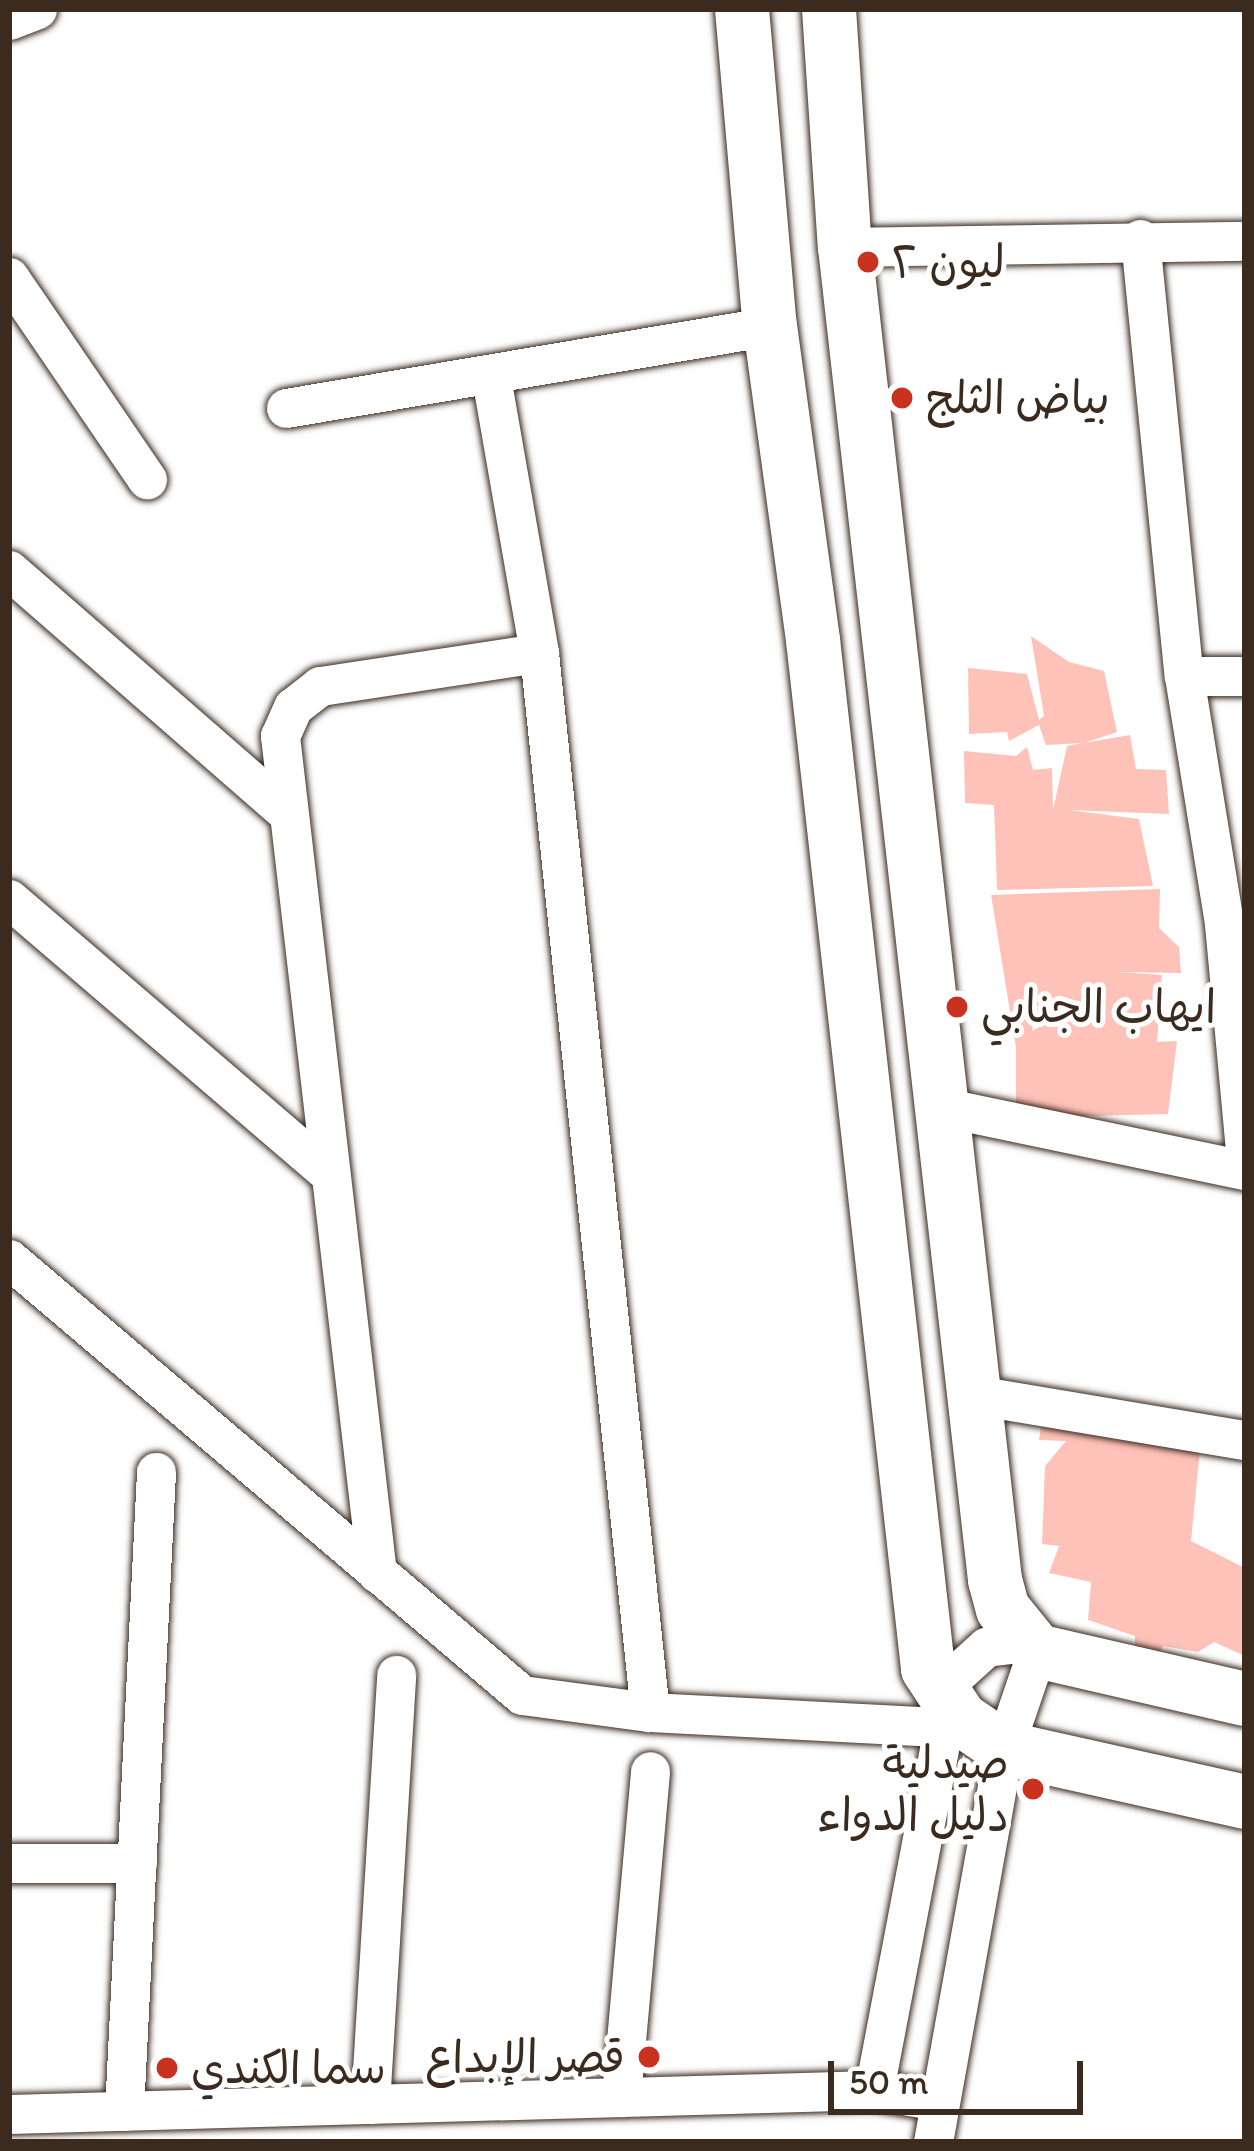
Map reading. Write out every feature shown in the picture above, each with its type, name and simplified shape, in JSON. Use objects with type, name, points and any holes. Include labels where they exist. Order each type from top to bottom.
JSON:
[{"type":"main road","points":[[742,9],[770,326],[813,640],[926,1651],[942,1714],[1004,1748],[1245,1802]]},
{"type":"main road","points":[[829,9],[845,247],[947,1108],[995,1580],[1031,1647],[1245,1700]]},
{"type":"street","points":[[9,20],[37,9]]},
{"type":"street","points":[[1140,239],[1184,676],[1234,924],[1245,1150]]},
{"type":"street","points":[[845,247],[1245,241]]},
{"type":"street","points":[[9,277],[147,479]]},
{"type":"street","points":[[286,408],[491,377],[770,326]]},
{"type":"street","points":[[491,377],[539,653],[650,1712]]},
{"type":"street","points":[[9,570],[286,812]]},
{"type":"street","points":[[377,1573],[280,736],[305,695],[337,682],[539,653]]},
{"type":"street","points":[[1184,676],[1245,676]]},
{"type":"street","points":[[9,899],[330,1174]]},
{"type":"street","points":[[947,1108],[1245,1170]]},
{"type":"street","points":[[9,1258],[522,1695],[650,1712],[942,1714]]},
{"type":"street","points":[[976,1395],[1245,1440]]},
{"type":"street","points":[[124,2111],[156,1472]]},
{"type":"street","points":[[874,2090],[942,1714],[967,1657],[1031,1647],[1004,1748],[933,2142]]},
{"type":"street","points":[[370,2104],[396,1675]]},
{"type":"street","points":[[621,2097],[650,1771]]},
{"type":"street","points":[[9,1863],[136,1863]]},
{"type":"street","points":[[9,2114],[874,2090],[939,2101]]},
{"type":"building","points":[[1031,636],[1069,662],[1104,671],[1117,732],[1084,743],[1130,735],[1136,769],[1166,770],[1169,814],[1069,810],[1139,819],[1153,886],[997,890],[994,805],[965,803],[964,751],[1016,756],[1027,747],[1033,770],[1052,768],[1053,810],[1067,746],[1082,743],[1046,745],[1039,725],[1009,741],[1007,732],[969,734],[968,668],[1027,674],[1039,720],[1044,716]]},
{"type":"building","points":[[1160,889],[1159,928],[1179,947],[1181,973],[1118,972],[1162,975],[1157,1042],[1177,1041],[1168,1114],[1016,1118],[1016,1048],[991,895]]},
{"type":"building","points":[[1044,1406],[1200,1449],[1191,1541],[1245,1568],[1245,1656],[1214,1642],[1198,1652],[1163,1646],[1157,1657],[1135,1657],[1135,1636],[1088,1620],[1091,1582],[1049,1573],[1059,1546],[1042,1544],[1045,1466],[1066,1441],[1039,1440]]},
{"type":"place","name":"ليون ٢","points":[[868,262]]},
{"type":"place","name":"بياض الثلج","points":[[902,398]]},
{"type":"place","name":"ايهاب الجنابي","points":[[957,1007]]},
{"type":"place","name":"صيدلية دليل الدواء","points":[[1033,1789]]},
{"type":"place","name":"قصر الإبداع","points":[[649,2057]]},
{"type":"place","name":"سما الكندي","points":[[167,2068]]}]
